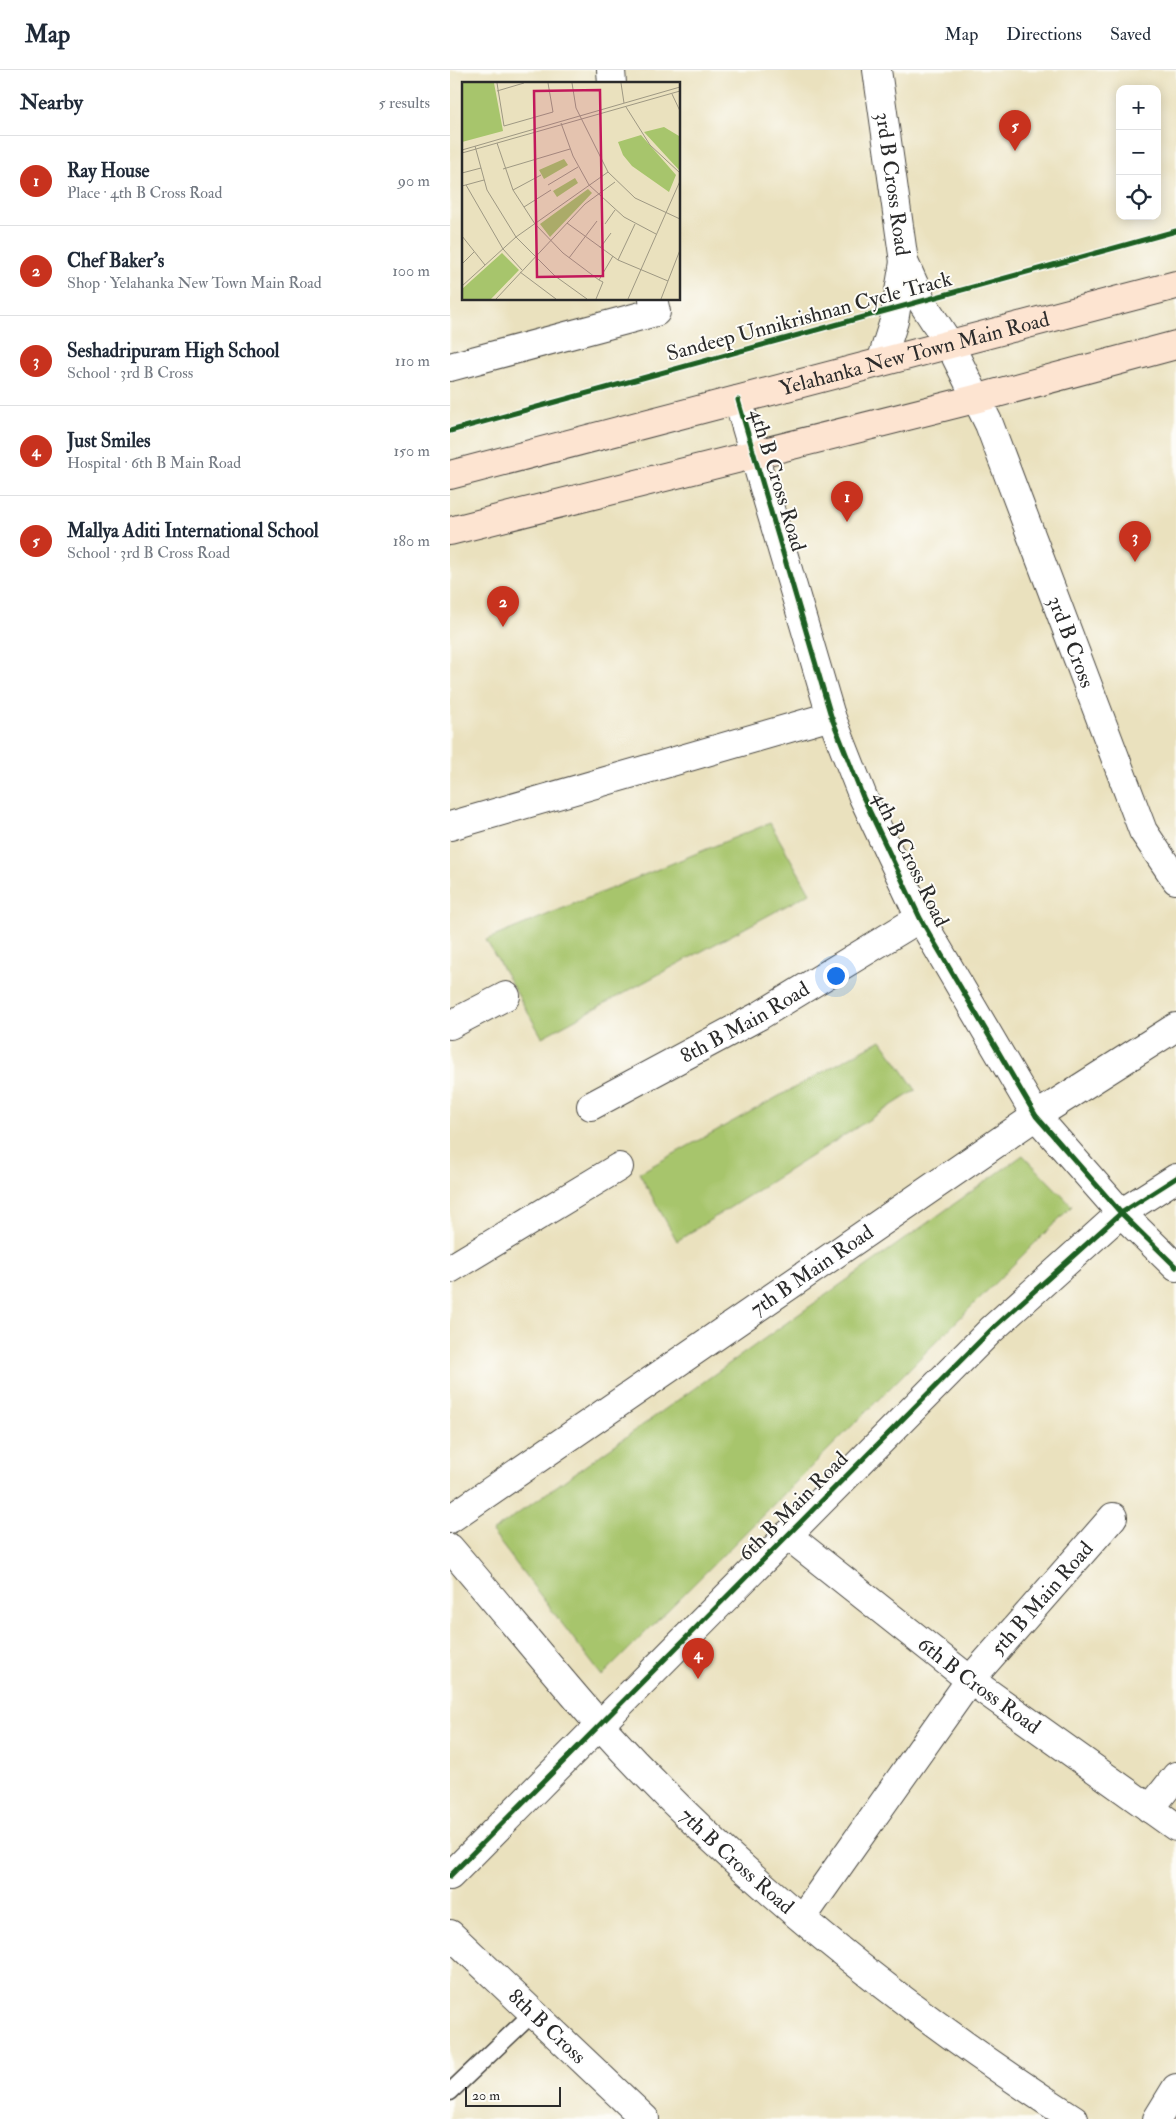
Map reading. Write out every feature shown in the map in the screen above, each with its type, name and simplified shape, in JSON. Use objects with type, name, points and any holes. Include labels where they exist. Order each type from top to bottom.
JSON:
[{"type":"main road","name":"Yelahanka New Town Main Road","points":[[450,475],[1176,285]]},
{"type":"main road","points":[[450,531],[975,399],[1176,345]]},
{"type":"street","name":"3rd B Cross Road","points":[[878,70],[904,262],[922,302],[950,344],[975,399]]},
{"type":"street","points":[[882,362],[894,321],[904,262]]},
{"type":"street","points":[[450,367],[656,312],[653,300]]},
{"type":"street","name":"3rd B Cross","points":[[975,399],[989,424],[1143,831],[1176,880]]},
{"type":"street","name":"4th B Cross Road","points":[[738,400],[831,716],[863,797],[920,918],[1036,1116],[1121,1213],[1176,1267]]},
{"type":"street","points":[[450,826],[831,716]]},
{"type":"street","name":"8th B Main Road","points":[[591,1106],[759,1016],[920,918]]},
{"type":"street","points":[[450,1024],[506,996]]},
{"type":"street","name":"7th B Main Road","points":[[450,1519],[1036,1116],[1176,1027]]},
{"type":"street","points":[[450,1269],[619,1167]]},
{"type":"street","name":"6th B Main Road","points":[[450,1876],[991,1330],[1121,1213],[1176,1178]]},
{"type":"street","name":"5th B Main Road","points":[[802,1918],[970,1680],[1114,1517]]},
{"type":"street","name":"6th B Cross Road","points":[[787,1535],[970,1680],[1176,1827]]},
{"type":"street","name":"7th B Cross Road","points":[[450,1548],[600,1724],[681,1808],[738,1862],[879,1982],[950,2035],[1074,2119]]},
{"type":"street","points":[[1150,1809],[1176,1776]]},
{"type":"street","name":"8th B Cross","points":[[450,1934],[645,2119]]},
{"type":"street","points":[[1157,2119],[1176,2088]]},
{"type":"lane","points":[[450,2092],[532,2012]]},
{"type":"green space","points":[[770,823],[810,893],[542,1037],[486,940]]},
{"type":"green space","points":[[881,1040],[916,1090],[677,1241],[639,1173]]},
{"type":"green space","points":[[1023,1155],[1072,1206],[602,1676],[492,1532]]},
{"type":"cycle path","name":"Sandeep Unnikrishnan Cycle Track","points":[[450,431],[1176,231]]},
{"type":"cycle path","points":[[738,400],[831,716],[863,797],[920,918],[1036,1116],[1121,1213],[1176,1267]]},
{"type":"cycle path","points":[[450,1876],[991,1330],[1121,1213],[1176,1178]]},
{"type":"place","name":"Mallya Aditi International School","points":[[1015,151]]},
{"type":"place","name":"Ray House","points":[[847,522]]},
{"type":"place","name":"Seshadripuram High School","points":[[1135,562]]},
{"type":"place","name":"Chef Baker's","points":[[503,627]]},
{"type":"place","name":"Just Smiles","points":[[698,1679]]}]
